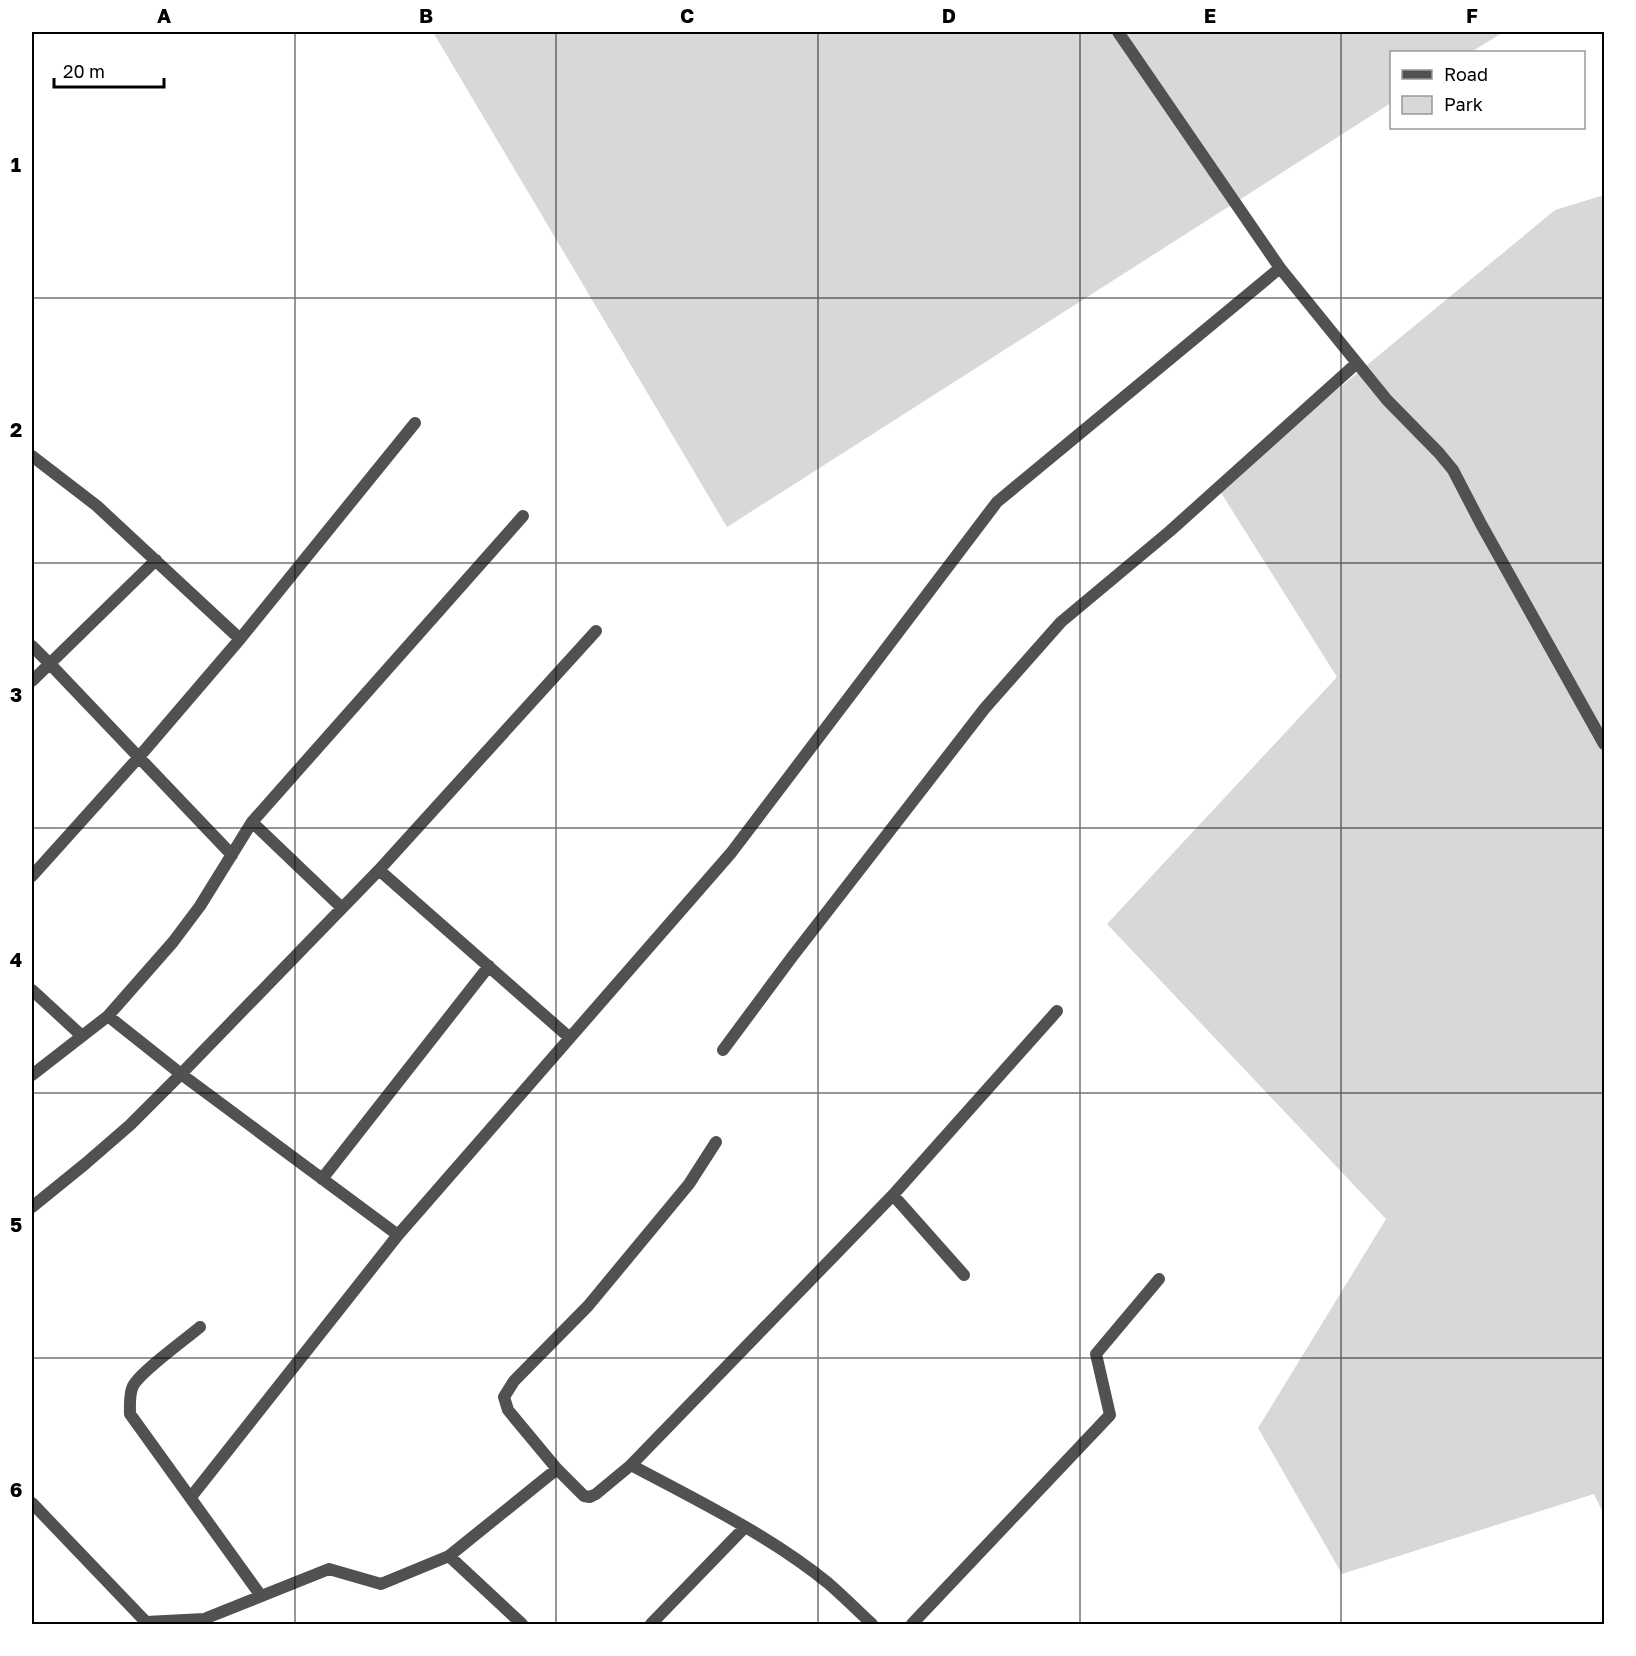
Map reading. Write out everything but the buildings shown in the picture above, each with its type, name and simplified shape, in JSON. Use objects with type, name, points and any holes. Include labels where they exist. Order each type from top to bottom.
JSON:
[{"type":"street","points":[[1118,32],[1280,268],[1387,400],[1453,470],[1605,744]]},
{"type":"street","points":[[191,1497],[398,1235],[731,854],[998,502],[1280,268]]},
{"type":"street","points":[[723,1050],[985,708],[1061,622],[1170,531],[1357,363]]},
{"type":"street","points":[[32,876],[139,757],[240,639],[415,423]]},
{"type":"street","points":[[32,456],[97,506],[240,639]]},
{"type":"street","points":[[32,1075],[108,1016],[173,942],[200,906],[252,822],[524,516]]},
{"type":"street","points":[[32,681],[156,560]]},
{"type":"street","points":[[32,1207],[130,1125],[181,1074],[380,870],[596,631]]},
{"type":"street","points":[[32,646],[232,855]]},
{"type":"street","points":[[252,822],[342,908]]},
{"type":"street","points":[[380,870],[570,1038]]},
{"type":"street","points":[[322,1179],[489,966]]},
{"type":"street","points":[[32,990],[82,1036]]},
{"type":"street","points":[[716,1142],[689,1184],[595,1298],[507,1390],[504,1397],[508,1410],[577,1492],[584,1497],[596,1494],[631,1465],[893,1195],[1057,1011]]},
{"type":"street","points":[[108,1016],[181,1074],[398,1235]]},
{"type":"street","points":[[893,1195],[964,1275]]},
{"type":"street","points":[[912,1624],[1110,1415],[1096,1354],[1159,1279]]},
{"type":"street","points":[[200,1327],[134,1385],[130,1398],[130,1414],[261,1596]]},
{"type":"street","points":[[631,1465],[745,1527],[800,1562],[872,1624]]},
{"type":"street","points":[[32,1503],[145,1623],[204,1619],[329,1569],[381,1584],[449,1556],[557,1469]]},
{"type":"street","points":[[651,1624],[745,1527]]},
{"type":"street","points":[[449,1556],[522,1624]]},
{"type":"green space","points":[[433,32],[1504,32],[1473,51],[1390,51],[1390,104],[727,527]]},
{"type":"green space","points":[[1604,195],[1604,1515],[1594,1494],[1342,1574],[1258,1428],[1386,1219],[1107,924],[1337,677],[1218,488],[1555,210]]}]
